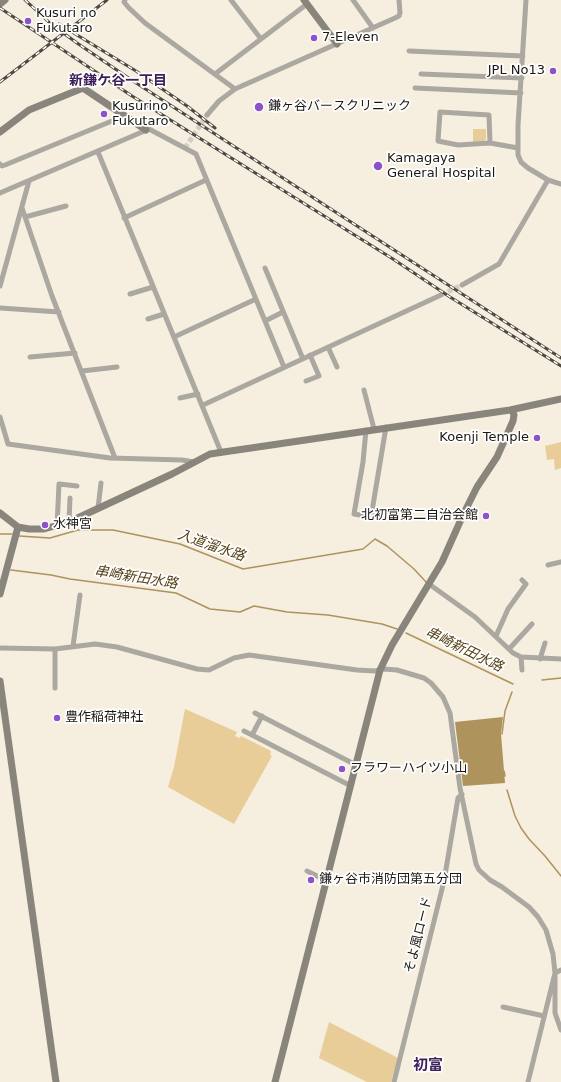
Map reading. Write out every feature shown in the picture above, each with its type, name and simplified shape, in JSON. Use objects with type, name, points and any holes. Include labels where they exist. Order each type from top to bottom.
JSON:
[{"type":"street","points":[[0,4],[5,0]]},
{"type":"street","points":[[125,0],[124,2],[129,8],[145,23],[235,89]]},
{"type":"street","points":[[231,0],[261,39]]},
{"type":"street","points":[[207,115],[219,100],[235,89],[399,16],[399,0]]},
{"type":"street","points":[[526,0],[518,158],[528,168],[548,180],[561,184]]},
{"type":"street","points":[[355,1],[373,28]]},
{"type":"street","points":[[215,74],[261,39],[305,2],[337,44]]},
{"type":"street","points":[[409,51],[523,56]]},
{"type":"street","points":[[421,74],[522,78]]},
{"type":"street","points":[[0,132],[29,110],[83,88],[146,130]]},
{"type":"street","points":[[415,88],[521,93]]},
{"type":"street","points":[[490,143],[489,115],[440,112],[438,141],[458,144],[490,143],[518,148]]},
{"type":"street","points":[[0,164],[2,166],[5,165],[124,116]]},
{"type":"street","points":[[0,193],[149,129],[196,154],[284,367]]},
{"type":"street","points":[[98,152],[221,452]]},
{"type":"street","points":[[124,218],[206,180]]},
{"type":"street","points":[[462,285],[499,264],[548,180]]},
{"type":"street","points":[[0,286],[29,181]]},
{"type":"street","points":[[25,217],[66,206]]},
{"type":"street","points":[[22,208],[58,312],[116,458]]},
{"type":"street","points":[[265,268],[303,358]]},
{"type":"street","points":[[130,294],[153,287]]},
{"type":"street","points":[[202,405],[441,295]]},
{"type":"street","points":[[174,337],[256,299]]},
{"type":"street","points":[[0,308],[58,312]]},
{"type":"street","points":[[265,321],[283,312]]},
{"type":"street","points":[[148,318],[164,314]]},
{"type":"street","points":[[328,347],[337,367]]},
{"type":"street","points":[[30,357],[75,353]]},
{"type":"street","points":[[306,381],[318,376],[310,355]]},
{"type":"street","points":[[82,371],[117,367]]},
{"type":"street","points":[[364,390],[370,430],[354,514],[371,517],[386,428]]},
{"type":"street","points":[[180,398],[198,394]]},
{"type":"street","points":[[0,513],[18,527],[44,529],[69,522],[172,474],[210,454],[512,410],[561,399]]},
{"type":"street","points":[[275,1082],[380,670],[392,645],[442,562],[453,535],[477,487],[497,457],[513,421],[514,415],[512,410]]},
{"type":"street","points":[[0,417],[8,444],[64,453],[116,458],[182,460],[194,462]]},
{"type":"street","points":[[98,508],[101,483]]},
{"type":"street","points":[[57,526],[59,484],[77,486]]},
{"type":"street","points":[[69,522],[70,498]]},
{"type":"street","points":[[0,594],[18,527]]},
{"type":"street","points":[[548,565],[561,562]]},
{"type":"street","points":[[496,636],[508,609],[526,584],[522,580]]},
{"type":"street","points":[[429,584],[475,617],[513,653],[521,657],[561,659]]},
{"type":"street","points":[[73,646],[80,596]]},
{"type":"street","points":[[509,649],[532,624]]},
{"type":"street","points":[[540,659],[545,643]]},
{"type":"street","points":[[0,648],[54,649],[95,644],[117,647],[197,669],[209,670],[234,658],[249,655],[357,670],[397,670],[424,678],[431,683],[443,697],[450,713],[462,794],[476,864],[486,878],[519,899],[538,917],[542,922],[550,942],[555,972],[555,1013],[561,1030]]},
{"type":"street","points":[[54,649],[55,688]]},
{"type":"street","points":[[521,657],[522,670]]},
{"type":"street","points":[[0,685],[56,1082]]},
{"type":"street","points":[[255,713],[356,765]]},
{"type":"street","points":[[252,735],[262,716]]},
{"type":"street","points":[[244,731],[351,786]]},
{"type":"street","name":"そよ風ロード","points":[[394,1082],[444,881],[458,798],[462,794]]},
{"type":"street","points":[[307,871],[327,881]]},
{"type":"street","points":[[555,972],[561,970]]},
{"type":"street","points":[[528,1082],[555,972]]},
{"type":"street","points":[[503,1007],[544,1016]]},
{"type":"shaded area","points":[[473,129],[486,129],[486,139],[484,141],[473,142]]},
{"type":"shaded area","points":[[561,442],[561,468],[555,470],[554,459],[547,460],[545,446]]},
{"type":"shaded area","points":[[185,709],[237,732],[235,736],[239,738],[241,736],[271,751],[270,755],[272,756],[234,824],[168,787],[174,767]]},
{"type":"shaded area","points":[[503,717],[501,734],[505,783],[463,786],[455,722]]},
{"type":"shaded area","points":[[329,1022],[398,1058],[391,1082],[367,1082],[319,1058]]},
{"type":"waterway","name":"入道溜水路","points":[[19,536],[50,538],[78,530],[113,530],[180,544],[243,569],[363,549],[375,539],[387,546],[414,569],[426,582]]},
{"type":"waterway","name":"入道溜水路","points":[[0,534],[12,534]]},
{"type":"waterway","name":"串崎新田水路","points":[[11,570],[176,593],[210,609],[240,612],[254,606],[287,612],[328,615],[382,624],[397,629]]},
{"type":"waterway","name":"串崎新田水路","points":[[406,633],[513,684]]},
{"type":"waterway","points":[[542,680],[561,678]]},
{"type":"waterway","name":"串崎新田水路","points":[[502,734],[505,711],[512,692]]},
{"type":"waterway","name":"串崎新田水路","points":[[504,771],[505,776]]},
{"type":"waterway","name":"串崎新田水路","points":[[507,790],[515,816],[521,828],[561,876]]},
{"type":"tunnel","points":[[185,148],[207,115]]},
{"type":"tunnel","points":[[441,295],[462,285]]},
{"type":"railway","points":[[25,0],[51,24],[130,79],[561,358]]},
{"type":"railway","points":[[0,82],[107,0]]},
{"type":"railway","points":[[0,8],[132,96],[561,366]]},
{"type":"railway","points":[[59,24],[136,71],[187,106],[215,128]]},
{"type":"place","name":"Kusuri no Fukutaro","points":[[28,21]]},
{"type":"place","name":"7-Eleven","points":[[314,38]]},
{"type":"place","name":"JPL No13","points":[[553,71]]},
{"type":"place","name":"鎌ヶ谷バースクリニック","points":[[259,107]]},
{"type":"place","name":"Kusurino Fukutaro","points":[[104,114]]},
{"type":"place","name":"Kamagaya General Hospital","points":[[378,166]]},
{"type":"place","name":"Koenji Temple","points":[[537,438]]},
{"type":"place","name":"北初富第二自治会館","points":[[486,516]]},
{"type":"place","name":"水神宮","points":[[45,525]]},
{"type":"place","name":"豊作稲荷神社","points":[[57,718]]},
{"type":"place","name":"フラワーハイツ小山","points":[[342,769]]},
{"type":"place","name":"鎌ヶ谷市消防団第五分団","points":[[311,880]]},
{"type":"district","name":"新鎌ケ谷一丁目","points":[[118,81]]},
{"type":"district","name":"初富","points":[[428,1066]]}]
